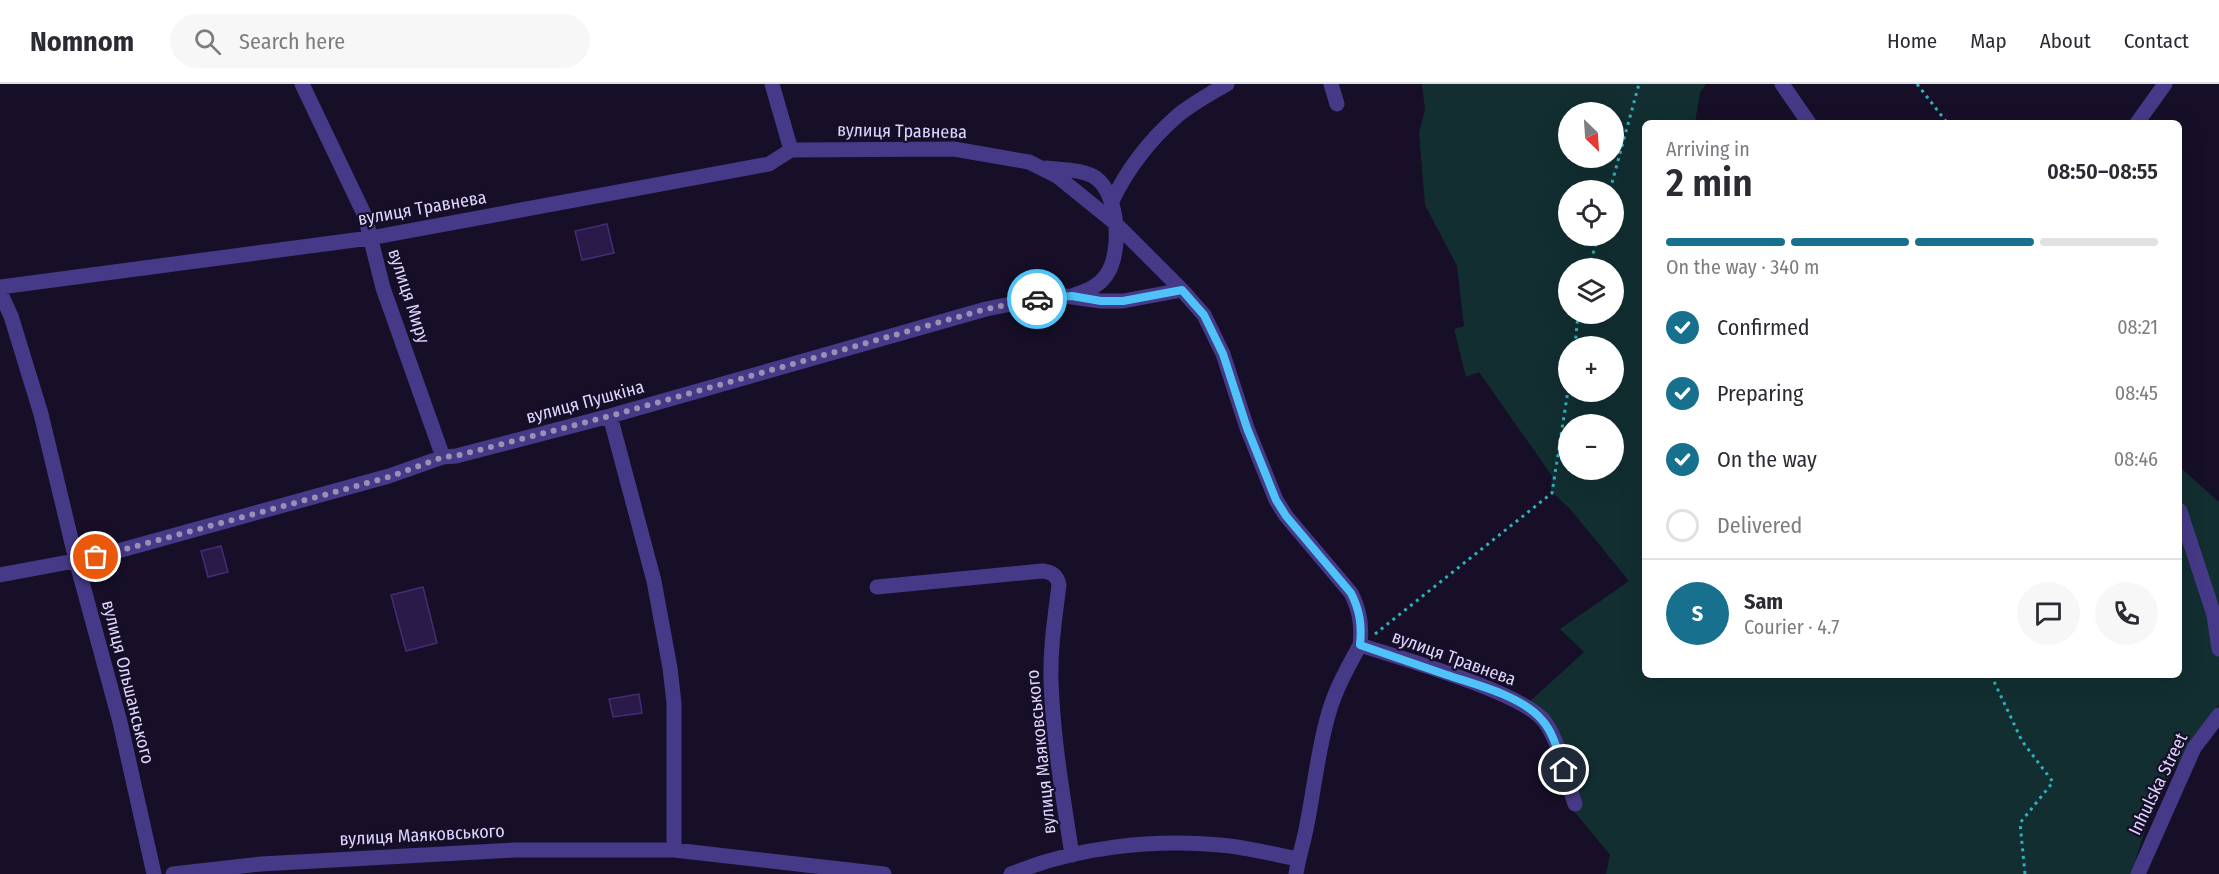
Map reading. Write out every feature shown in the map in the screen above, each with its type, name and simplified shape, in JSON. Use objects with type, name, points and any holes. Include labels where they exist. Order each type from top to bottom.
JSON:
[{"type":"street","name":"вулиця Миру","points":[[302,84],[365,216],[383,288],[443,457]]},
{"type":"street","points":[[772,84],[791,150]]},
{"type":"street","points":[[1112,201],[1124,178],[1162,131],[1178,116],[1227,84]]},
{"type":"street","points":[[1331,84],[1337,104]]},
{"type":"street","points":[[1782,84],[1807,120]]},
{"type":"street","points":[[2139,120],[2165,84]]},
{"type":"street","name":"вулиця Травнева","points":[[0,287],[370,238],[769,164],[791,150],[954,149],[1029,162],[1056,176],[1115,223],[1204,315],[1223,354],[1247,428],[1276,500],[1286,516],[1351,593],[1357,604],[1362,624],[1360,645],[1479,686],[1517,701],[1535,712],[1552,735],[1575,804]]},
{"type":"street","points":[[1040,167],[1087,174],[1098,180],[1112,201],[1117,245],[1114,261],[1107,275],[1098,285],[1072,296]]},
{"type":"street","name":"вулиця Пушкіна","points":[[0,575],[96,557],[389,477],[443,457],[456,456],[610,416],[986,309],[1036,299],[1072,296],[1101,301],[1123,301],[1182,290]]},
{"type":"street","name":"вулиця Ольшанського","points":[[0,292],[11,316],[41,414],[76,560],[120,722],[154,874]]},
{"type":"street","points":[[610,416],[654,581],[670,668],[674,703],[674,850]]},
{"type":"street","points":[[2182,517],[2214,615],[2219,649]]},
{"type":"street","name":"вулиця Маяковського","points":[[877,587],[1042,571],[1051,572],[1057,577],[1059,585],[1051,656],[1051,682],[1062,791],[1072,855]]},
{"type":"street","points":[[1297,867],[1305,835],[1315,770],[1329,711],[1342,678],[1360,645]]},
{"type":"street","name":"Inhulska Street","points":[[2138,874],[2194,748],[2219,715]]},
{"type":"street","name":"вулиця Маяковського","points":[[1011,874],[1047,860],[1144,843],[1223,845],[1297,867]]},
{"type":"street","name":"вулиця Маяковського","points":[[173,874],[261,864],[515,850],[674,850],[884,874]]},
{"type":"path","points":[[1613,180],[1639,84]]},
{"type":"path","points":[[1917,84],[1945,120]]},
{"type":"path","points":[[1360,645],[1552,493],[1566,402]]},
{"type":"path","points":[[1992,678],[2022,741],[2053,782],[2020,823],[2025,874]]},
{"type":"green space","points":[[1422,84],[1706,84],[1700,93],[1696,120],[1642,120],[1642,678],[2182,678],[2182,469],[2219,502],[2219,704],[2164,784],[2150,815],[2131,874],[1606,874],[1610,855],[1573,810],[1578,802],[1528,703],[1584,652],[1560,629],[1629,581],[1571,510],[1551,491],[1552,476],[1479,372],[1466,377],[1454,329],[1464,326],[1457,266],[1425,205],[1419,133],[1425,110]]},
{"type":"building","points":[[607,224],[614,253],[582,260],[575,231]]},
{"type":"building","points":[[221,546],[228,572],[208,577],[201,551]]},
{"type":"building","points":[[423,587],[437,643],[406,651],[391,595]]},
{"type":"building","points":[[639,694],[642,713],[613,717],[609,699]]},
{"type":"way so far","points":[[96,557],[389,477],[443,457],[456,456],[610,416],[986,309],[1037,299]]},
{"type":"route","points":[[1037,299],[1072,296],[1101,301],[1123,301],[1182,290],[1204,315],[1223,354],[1247,428],[1276,500],[1286,516],[1351,593],[1357,604],[1362,624],[1360,645],[1479,686],[1517,701],[1535,712],[1552,735],[1564,770]]}]
